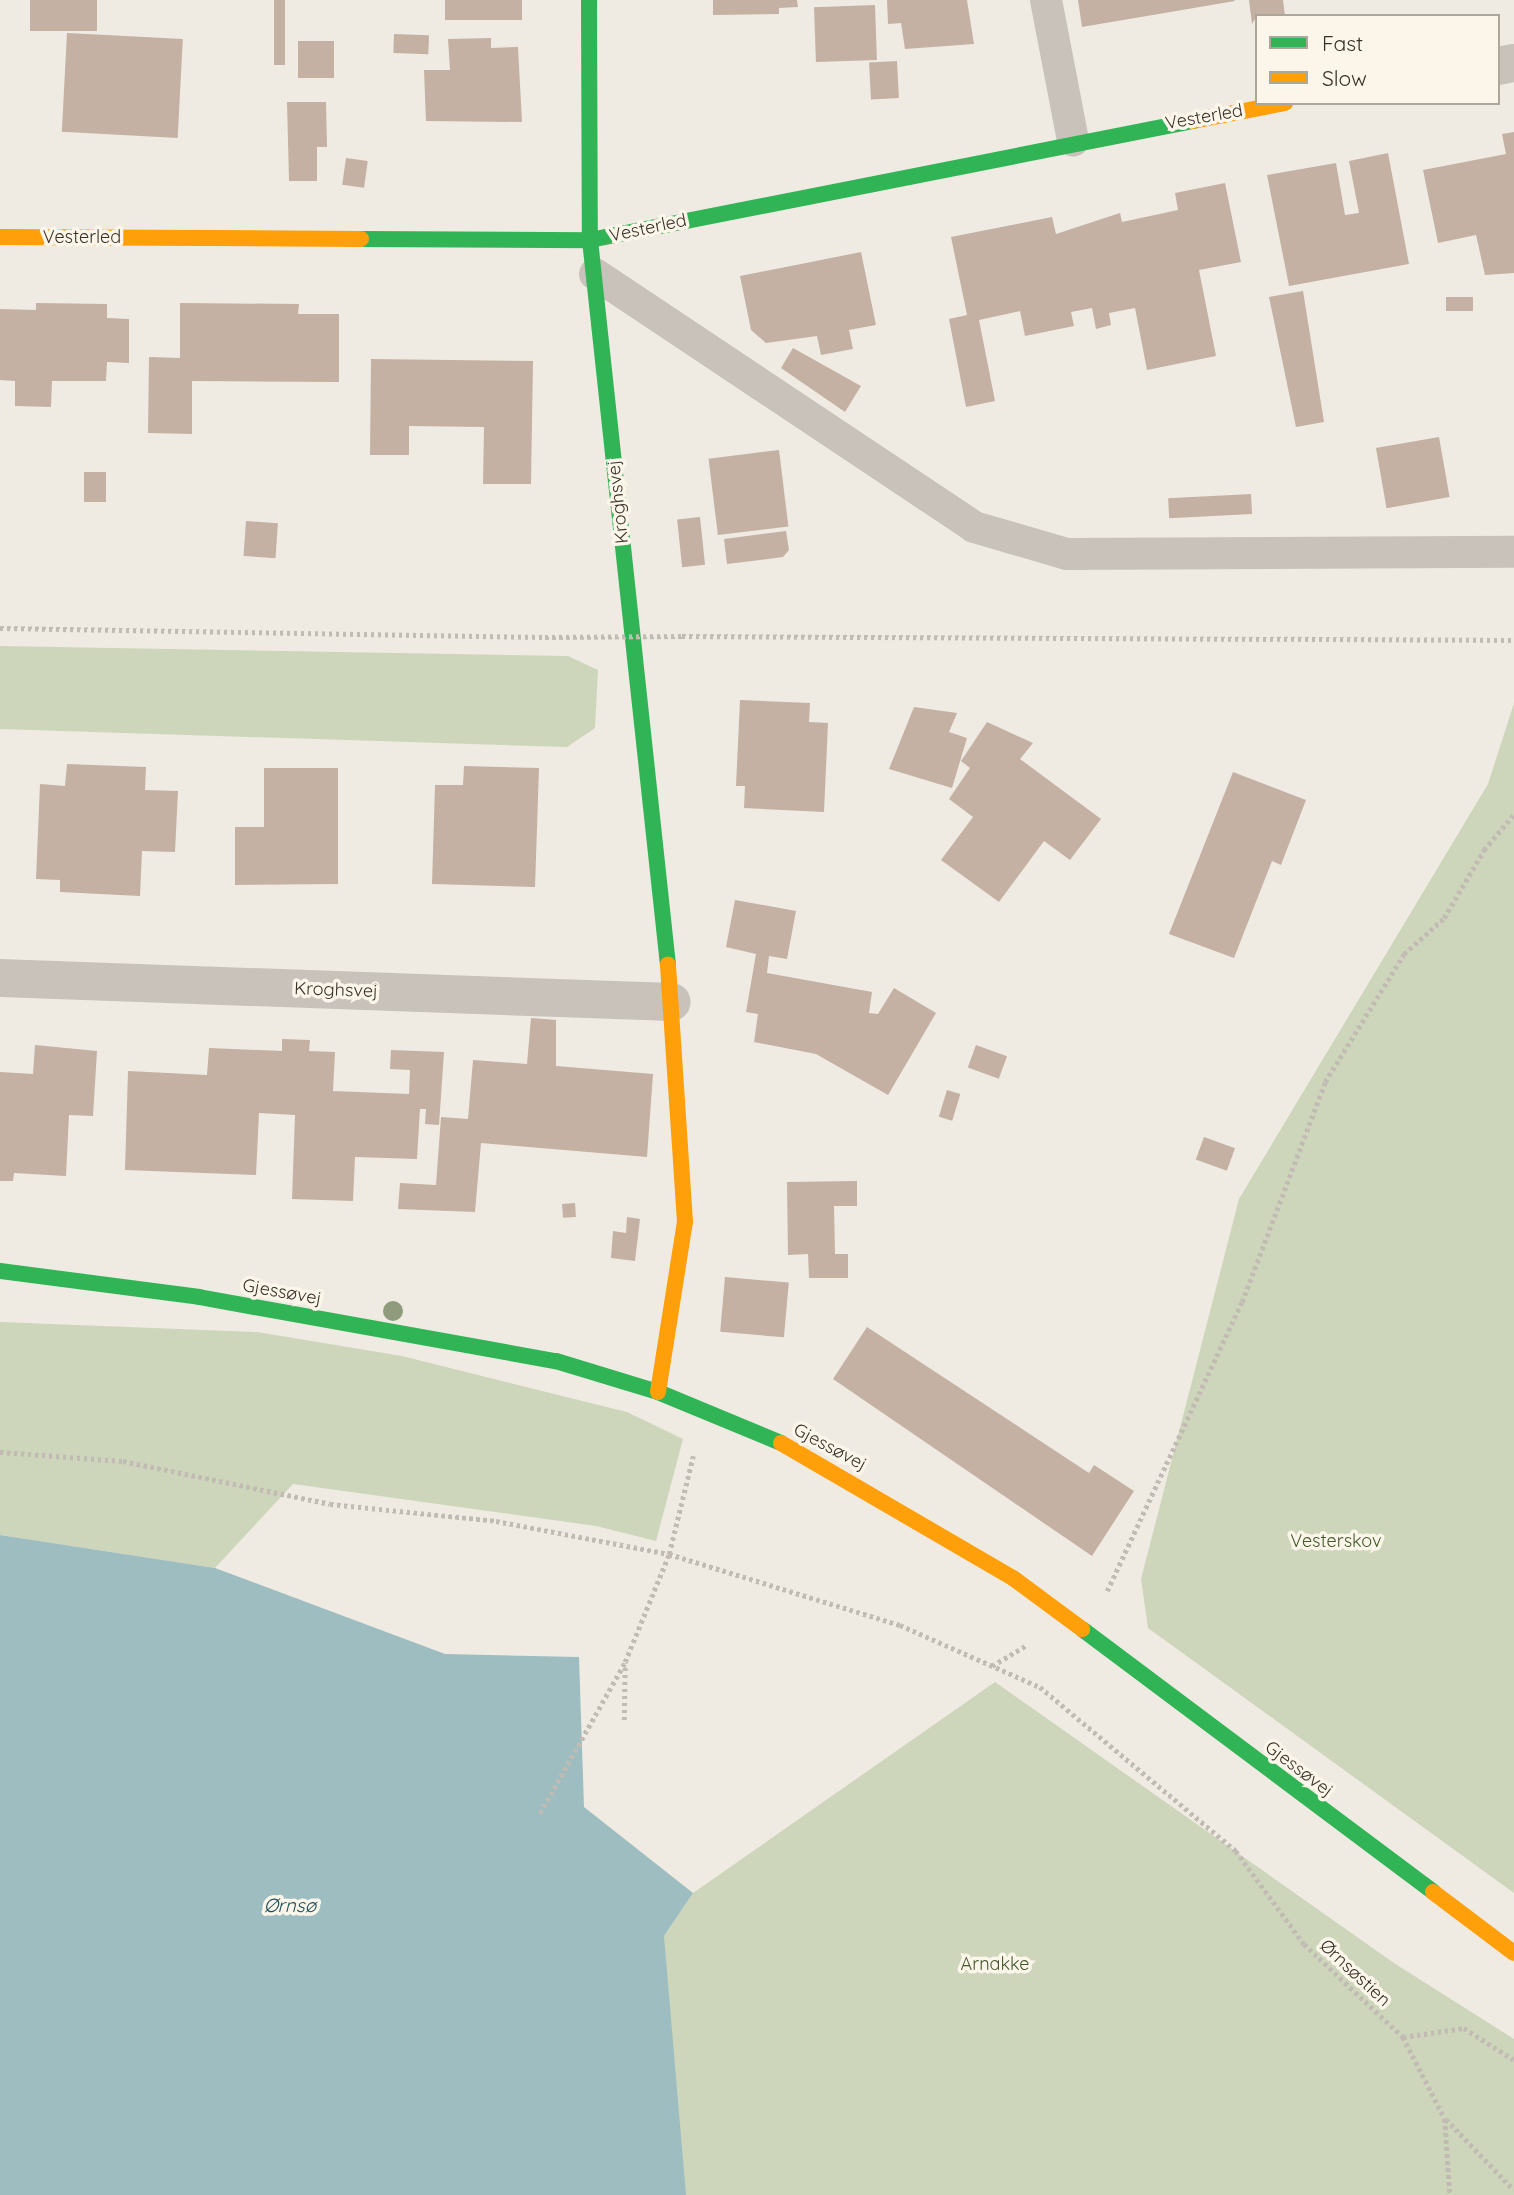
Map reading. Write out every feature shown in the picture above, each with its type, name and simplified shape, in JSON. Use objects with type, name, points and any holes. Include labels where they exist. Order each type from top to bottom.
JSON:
[{"type":"street","name":"Kroghsvej","points":[[589,0],[590,240],[672,1002],[685,1222],[658,1392]]},
{"type":"street","name":"Vesterled","points":[[0,237],[590,240],[1073,140],[1274,105]]},
{"type":"street","name":"Kroghsvej","points":[[0,978],[672,1002]]},
{"type":"street","name":"Gjessøvej","points":[[0,1271],[392,1330],[556,1361],[705,1409],[854,1481],[1069,1619],[1514,1953]]},
{"type":"lane","points":[[1046,0],[1073,140]]},
{"type":"lane","points":[[595,274],[974,527],[1067,554],[1514,552]]},
{"type":"path","points":[[0,628],[545,638],[682,636],[1514,640]]},
{"type":"path","points":[[992,1666],[1104,1597],[1175,1451],[1242,1303],[1325,1082],[1404,954],[1444,918],[1484,850],[1514,814]]},
{"type":"path","points":[[540,1814],[625,1662],[668,1554],[705,1409]]},
{"type":"path","name":"Ørnsøstien","points":[[0,1452],[123,1461],[330,1504],[496,1521],[668,1554],[900,1625],[1040,1687],[1181,1800],[1236,1851],[1304,1944],[1403,2037],[1445,2119],[1450,2195]]},
{"type":"path","points":[[624,1720],[625,1662]]},
{"type":"path","points":[[1403,2037],[1464,2028],[1514,2060]]},
{"type":"path","points":[[1445,2119],[1514,2190]]},
{"type":"green space","points":[[0,646],[568,656],[598,670],[595,728],[567,747],[0,729]]},
{"type":"green space","name":"Vesterskov","points":[[1514,703],[1514,1893],[1148,1628],[1141,1579],[1239,1199],[1488,784]]},
{"type":"green space","points":[[0,1322],[257,1332],[402,1356],[627,1412],[683,1439],[656,1541],[596,1526],[293,1484],[215,1568],[0,1535]]},
{"type":"green space","name":"Arnakke","points":[[995,1682],[1394,1963],[1514,2039],[1514,2195],[671,2195],[664,1936],[693,1893]]},
{"type":"water","name":"Ørnsø","points":[[0,1535],[215,1568],[445,1654],[579,1657],[584,1807],[693,1893],[664,1936],[686,2195],[0,2195]]},
{"type":"building","points":[[30,0],[97,0],[97,31],[30,31]]},
{"type":"building","points":[[274,0],[285,0],[285,65],[274,65]]},
{"type":"building","points":[[445,0],[522,0],[522,20],[445,20]]},
{"type":"building","points":[[713,0],[797,0],[798,7],[779,8],[779,14],[713,15]]},
{"type":"building","points":[[887,0],[967,0],[974,44],[905,49],[901,23],[888,24]]},
{"type":"building","points":[[1078,0],[1234,0],[1235,1],[1082,27]]},
{"type":"building","points":[[1249,0],[1283,0],[1285,14],[1255,14],[1252,24]]},
{"type":"building","points":[[875,5],[877,60],[816,62],[814,7]]},
{"type":"building","points":[[67,33],[183,39],[178,138],[62,132]]},
{"type":"building","points":[[394,34],[429,35],[428,54],[393,53]]},
{"type":"building","points":[[491,38],[491,48],[518,47],[522,122],[426,121],[424,70],[450,70],[448,39]]},
{"type":"building","points":[[298,41],[334,41],[334,78],[298,78]]},
{"type":"building","points":[[897,61],[899,98],[871,99],[869,62]]},
{"type":"building","points":[[287,102],[326,102],[327,147],[317,147],[317,181],[289,181]]},
{"type":"building","points":[[1514,132],[1514,273],[1485,275],[1476,235],[1438,243],[1423,170],[1506,154],[1502,134]]},
{"type":"building","points":[[1388,153],[1409,264],[1289,286],[1267,175],[1336,163],[1345,215],[1359,213],[1349,161]]},
{"type":"building","points":[[346,158],[368,161],[364,188],[342,185]]},
{"type":"building","points":[[1225,183],[1241,262],[1199,270],[1216,356],[1147,370],[1135,308],[1109,313],[1111,325],[1096,329],[1092,308],[1071,312],[1074,326],[1025,336],[1020,311],[979,320],[995,401],[966,407],[949,319],[967,315],[951,237],[1052,217],[1056,234],[1120,213],[1122,222],[1178,210],[1175,193]]},
{"type":"building","points":[[861,252],[876,325],[849,330],[853,349],[821,355],[817,336],[766,343],[751,330],[740,276]]},
{"type":"building","points":[[1303,291],[1324,422],[1296,427],[1269,297]]},
{"type":"building","points":[[1446,297],[1473,297],[1473,311],[1446,311]]},
{"type":"building","points":[[36,303],[107,304],[107,318],[129,319],[129,363],[107,362],[106,381],[52,381],[51,407],[15,406],[15,381],[0,380],[0,309],[36,310]]},
{"type":"building","points":[[180,303],[299,304],[298,314],[339,314],[339,382],[192,381],[192,434],[148,433],[149,357],[180,358]]},
{"type":"building","points":[[793,348],[861,386],[845,412],[781,368]]},
{"type":"building","points":[[371,359],[533,361],[531,484],[483,484],[484,427],[409,426],[409,455],[370,455]]},
{"type":"building","points":[[1439,437],[1450,497],[1387,508],[1376,448]]},
{"type":"building","points":[[779,450],[788,526],[718,535],[709,459]]},
{"type":"building","points":[[84,472],[106,472],[106,502],[84,502]]},
{"type":"building","points":[[1251,494],[1252,514],[1169,518],[1168,498]]},
{"type":"building","points":[[700,517],[705,565],[682,567],[677,519]]},
{"type":"building","points":[[246,521],[278,523],[275,558],[244,556]]},
{"type":"building","points":[[786,531],[789,550],[783,557],[727,564],[724,539]]},
{"type":"building","points":[[740,700],[810,703],[809,722],[828,723],[824,812],[744,808],[745,786],[736,786]]},
{"type":"building","points":[[914,707],[957,713],[949,732],[967,738],[952,788],[889,769]]},
{"type":"building","points":[[987,722],[1033,743],[1020,759],[1101,819],[1070,860],[1044,841],[999,902],[941,860],[973,817],[949,799],[970,768],[961,761]]},
{"type":"building","points":[[67,764],[146,767],[145,790],[178,791],[175,852],[142,851],[140,896],[60,892],[60,880],[36,879],[40,784],[65,786]]},
{"type":"building","points":[[464,766],[539,768],[535,887],[432,884],[435,785],[463,785]]},
{"type":"building","points":[[264,768],[338,768],[338,884],[235,885],[235,827],[264,827]]},
{"type":"building","points":[[1233,772],[1306,800],[1281,865],[1272,861],[1234,958],[1169,934]]},
{"type":"building","points":[[735,900],[796,911],[787,959],[769,956],[767,973],[872,992],[869,1013],[878,1014],[894,988],[936,1013],[888,1095],[816,1054],[754,1042],[758,1014],[746,1012],[756,954],[726,947]]},
{"type":"building","points":[[531,1018],[556,1020],[556,1066],[653,1074],[647,1157],[481,1143],[475,1212],[398,1209],[400,1183],[436,1185],[441,1117],[468,1119],[473,1060],[527,1064]]},
{"type":"building","points":[[282,1039],[310,1040],[309,1051],[335,1052],[333,1091],[409,1094],[410,1070],[390,1069],[391,1050],[444,1052],[439,1125],[425,1124],[426,1109],[420,1109],[417,1159],[355,1157],[353,1201],[292,1199],[295,1115],[259,1113],[256,1175],[125,1170],[128,1071],[207,1075],[209,1048],[282,1051]]},
{"type":"building","points":[[35,1045],[97,1051],[93,1116],[69,1115],[66,1176],[14,1173],[13,1181],[0,1181],[0,1072],[33,1074]]},
{"type":"building","points":[[976,1045],[1007,1056],[999,1079],[968,1068]]},
{"type":"building","points":[[947,1090],[960,1094],[952,1121],[939,1117]]},
{"type":"building","points":[[1204,1137],[1235,1148],[1227,1171],[1196,1160]]},
{"type":"building","points":[[857,1181],[857,1206],[834,1206],[835,1254],[848,1254],[848,1278],[809,1278],[808,1254],[788,1255],[787,1182]]},
{"type":"building","points":[[575,1203],[576,1217],[563,1218],[562,1204]]},
{"type":"building","points":[[627,1217],[640,1219],[635,1261],[611,1258],[613,1231],[626,1233]]},
{"type":"building","points":[[725,1277],[789,1283],[784,1337],[720,1332]]},
{"type":"building","points":[[867,1327],[1089,1473],[1094,1465],[1134,1491],[1092,1556],[833,1379]]},
{"type":"traffic: fast","points":[[589,0],[590,240],[668,965]]},
{"type":"traffic: fast","points":[[361,239],[590,240],[1193,121]]},
{"type":"traffic: fast","points":[[0,1271],[199,1297],[556,1361],[658,1392],[781,1443]]},
{"type":"traffic: fast","points":[[1082,1629],[1433,1892]]},
{"type":"traffic: slow","points":[[1193,121],[1275,105]]},
{"type":"traffic: slow","points":[[0,237],[361,239]]},
{"type":"traffic: slow","points":[[658,1392],[685,1222],[668,965]]},
{"type":"traffic: slow","points":[[781,1443],[1013,1578],[1082,1629]]},
{"type":"traffic: slow","points":[[1433,1892],[1514,1953]]}]
